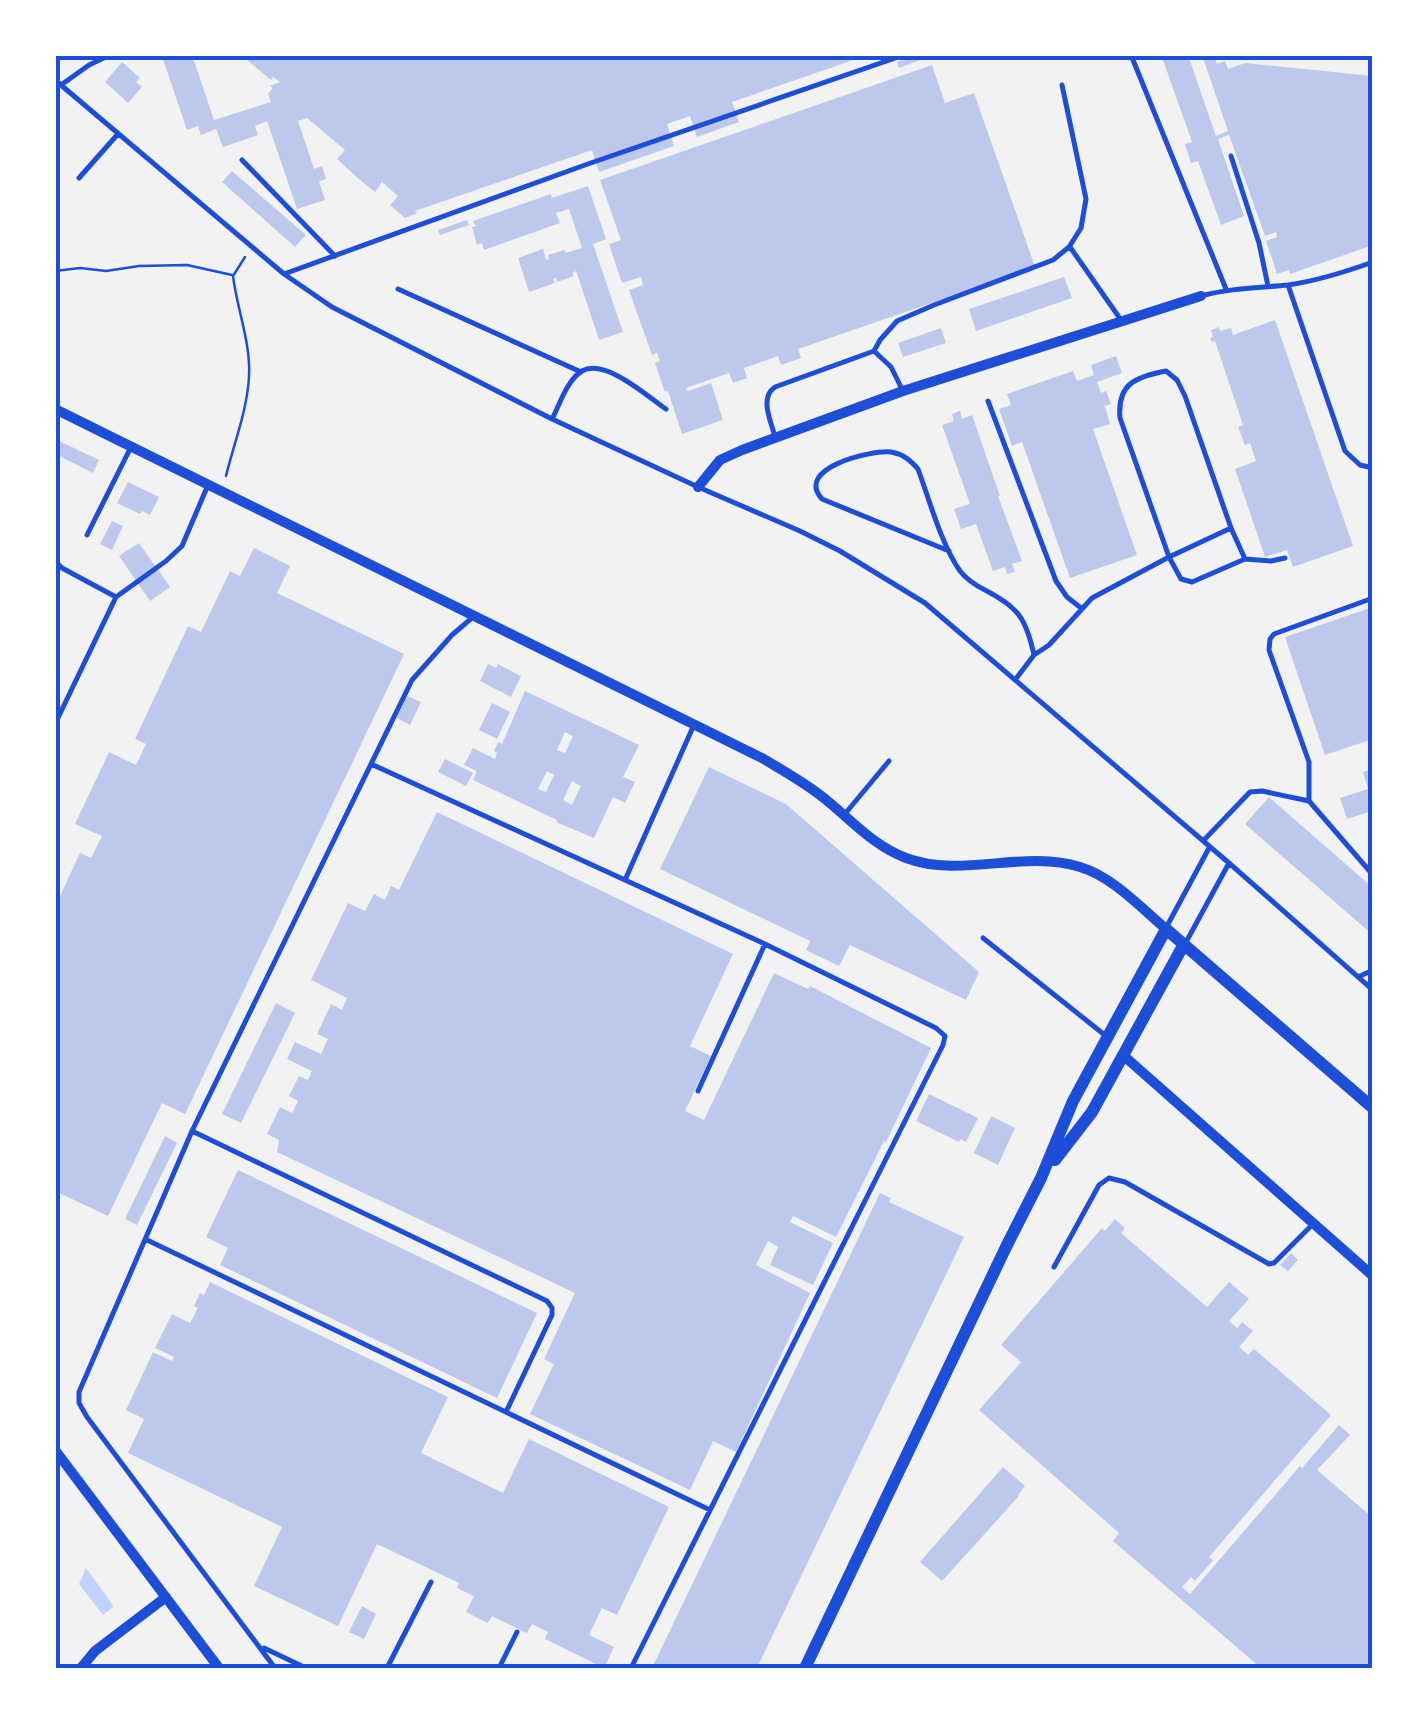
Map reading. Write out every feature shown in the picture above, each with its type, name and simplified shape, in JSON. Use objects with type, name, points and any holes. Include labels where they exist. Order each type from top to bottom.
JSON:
[{"type":"street","points":[[698,487],[720,460],[776,438],[903,392],[1201,296]]},
{"type":"street","points":[[55,409],[792,775],[892,851],[927,864],[961,866],[1035,860],[1080,867],[1106,880],[1373,1108]]},
{"type":"street","points":[[805,1668],[1042,1178],[1073,1102],[1166,929]]},
{"type":"street","points":[[1042,1178],[1092,1112],[1184,944]]},
{"type":"street","points":[[1124,1056],[1373,1276]]},
{"type":"street","points":[[55,1450],[219,1668]]},
{"type":"street","points":[[81,1668],[95,1651],[166,1597]]},
{"type":"lane","points":[[110,55],[58,83],[284,274],[353,320],[698,487],[800,530],[924,603],[1373,990]]},
{"type":"lane","points":[[284,274],[904,55]]},
{"type":"lane","points":[[1131,55],[1226,289]]},
{"type":"lane","points":[[776,438],[766,399],[775,386],[874,351],[897,322],[1053,260],[1069,246],[1081,228],[1086,199],[1062,85]]},
{"type":"lane","points":[[79,178],[117,135]]},
{"type":"lane","points":[[1232,156],[1268,286]]},
{"type":"lane","points":[[242,160],[335,256]]},
{"type":"lane","points":[[1069,246],[1123,322]]},
{"type":"lane","points":[[1201,296],[1226,289],[1288,284],[1334,275],[1373,262]]},
{"type":"lane","points":[[1288,284],[1346,451],[1360,465],[1373,468]]},
{"type":"lane","points":[[398,290],[581,372]]},
{"type":"lane","points":[[874,351],[891,367],[903,392]]},
{"type":"lane","points":[[552,418],[570,384],[581,372],[596,367],[610,371],[666,410]]},
{"type":"lane","points":[[1245,559],[1186,396],[1176,380],[1166,371],[1129,384],[1120,394],[1120,418],[1177,574],[1192,582],[1245,559],[1286,558]]},
{"type":"lane","points":[[988,401],[1056,581],[1081,608]]},
{"type":"lane","points":[[87,535],[131,446]]},
{"type":"lane","points":[[949,551],[822,499],[814,486],[817,478],[827,469],[874,452],[894,452],[908,458],[918,469],[949,551],[964,576],[1004,600],[1021,616],[1034,655]]},
{"type":"lane","points":[[55,724],[116,597],[182,546],[208,485]]},
{"type":"lane","points":[[1015,680],[1034,655],[1049,645],[1092,598],[1231,528]]},
{"type":"lane","points":[[55,561],[116,597]]},
{"type":"lane","points":[[1310,801],[1309,762],[1270,650],[1270,639],[1274,634],[1373,598]]},
{"type":"lane","points":[[274,1668],[101,1435],[79,1403],[79,1392],[192,1131],[412,680],[452,634],[473,617]]},
{"type":"lane","points":[[624,880],[694,724]]},
{"type":"lane","points":[[844,814],[890,761]]},
{"type":"lane","points":[[371,764],[765,944],[936,1028],[945,1036],[631,1668]]},
{"type":"lane","points":[[1203,841],[1250,792],[1262,791],[1310,801],[1373,875]]},
{"type":"lane","points":[[1166,929],[1209,848]]},
{"type":"lane","points":[[1184,944],[1229,863]]},
{"type":"lane","points":[[983,938],[1108,1038]]},
{"type":"lane","points":[[698,1091],[765,944]]},
{"type":"lane","points":[[1358,977],[1373,970]]},
{"type":"lane","points":[[192,1131],[547,1301],[552,1315],[506,1412]]},
{"type":"lane","points":[[1054,1267],[1098,1185],[1109,1178],[1125,1182],[1269,1264],[1274,1264],[1313,1223]]},
{"type":"lane","points":[[145,1239],[710,1510]]},
{"type":"lane","points":[[388,1668],[432,1582]]},
{"type":"lane","points":[[499,1668],[517,1632]]},
{"type":"lane","points":[[260,1646],[306,1668]]},
{"type":"path","points":[[224,492],[250,375],[233,276],[252,248]]},
{"type":"path","points":[[55,271],[187,265],[233,276]]},
{"type":"water","points":[[86,1568],[112,1604],[103,1615],[79,1584]]},
{"type":"building","points":[[192,55],[214,120],[271,102],[270,86],[280,82],[273,77],[271,80],[241,55],[865,56],[732,102],[739,122],[697,137],[690,116],[667,124],[674,146],[599,172],[592,150],[415,211],[405,218],[390,205],[398,196],[382,182],[375,192],[360,180],[337,159],[345,150],[307,118],[298,121],[314,169],[322,166],[326,179],[319,181],[325,200],[297,209],[267,121],[255,126],[258,135],[223,147],[216,129],[201,135],[198,126],[187,130],[163,59]]},
{"type":"building","points":[[916,55],[933,55],[899,68],[897,62]]},
{"type":"building","points":[[1188,55],[1216,136],[1228,131],[1202,55],[1214,55],[1217,64],[1225,61],[1228,69],[1245,63],[1373,76],[1373,245],[1290,274],[1289,270],[1277,274],[1266,241],[1277,237],[1276,232],[1265,236],[1229,135],[1218,139],[1244,216],[1221,225],[1198,161],[1191,163],[1185,144],[1192,142],[1163,60]]},
{"type":"building","points":[[122,62],[140,78],[136,82],[142,87],[128,103],[105,82]]},
{"type":"building","points":[[932,65],[945,103],[974,93],[1035,267],[798,349],[801,358],[781,365],[778,356],[744,368],[747,378],[733,383],[729,373],[686,388],[688,391],[711,383],[723,420],[682,434],[655,363],[660,361],[657,353],[652,355],[629,290],[643,285],[641,277],[622,283],[609,244],[621,240],[600,180]]},
{"type":"building","points":[[232,171],[306,235],[295,247],[222,182]]},
{"type":"building","points":[[588,186],[606,239],[593,244],[623,332],[599,340],[576,271],[574,276],[557,282],[553,279],[555,283],[529,292],[518,258],[543,249],[546,260],[548,255],[582,248],[569,209],[556,213],[560,223],[484,250],[482,243],[477,245],[472,227],[476,226],[473,221],[551,194],[552,198]]},
{"type":"building","points":[[467,220],[469,225],[440,235],[438,230]]},
{"type":"building","points":[[1064,277],[1072,298],[976,331],[969,309]]},
{"type":"building","points":[[1275,320],[1353,546],[1293,567],[1287,550],[1265,557],[1235,469],[1256,461],[1250,443],[1245,445],[1238,427],[1243,425],[1215,341],[1210,338],[1211,330],[1219,327],[1220,331],[1231,328],[1233,335]]},
{"type":"building","points":[[941,328],[946,343],[903,357],[898,343]]},
{"type":"building","points":[[1116,356],[1122,373],[1097,382],[1111,404],[1105,406],[1110,424],[1093,429],[1137,555],[1070,578],[1022,442],[1012,446],[999,409],[1011,405],[1007,394],[1073,371],[1077,381],[1094,375],[1091,365]]},
{"type":"building","points":[[960,411],[962,419],[972,415],[1000,496],[1022,561],[1012,564],[1015,572],[1007,574],[1005,567],[993,571],[976,524],[961,529],[954,509],[970,504],[942,425],[954,421],[952,414]]},
{"type":"building","points":[[55,439],[99,460],[93,473],[55,454]]},
{"type":"building","points":[[128,482],[159,497],[150,515],[117,503]]},
{"type":"building","points":[[112,521],[123,526],[112,550],[100,544]]},
{"type":"building","points":[[139,543],[170,587],[150,601],[119,556]]},
{"type":"building","points":[[254,548],[290,566],[277,593],[404,654],[185,1114],[162,1103],[108,1216],[55,1191],[55,934],[59,927],[55,925],[55,907],[80,853],[91,858],[102,836],[75,824],[109,752],[136,765],[146,744],[135,739],[188,626],[201,632],[230,571],[240,576]]},
{"type":"building","points":[[1373,607],[1373,739],[1325,755],[1285,637]]},
{"type":"building","points":[[488,664],[496,668],[498,664],[521,676],[511,697],[480,681]]},
{"type":"building","points":[[525,691],[639,745],[623,777],[635,782],[625,803],[613,797],[594,838],[473,780],[477,771],[464,765],[473,748],[495,759],[498,742],[502,744]],"holes":[[[565,732],[573,736],[565,753],[557,750]],[[547,771],[554,775],[546,792],[538,789]],[[572,781],[581,786],[572,805],[563,800]]]},
{"type":"building","points":[[407,696],[421,702],[410,725],[397,718]]},
{"type":"building","points":[[492,703],[510,712],[497,739],[479,730]]},
{"type":"building","points":[[445,759],[473,773],[466,786],[438,772]]},
{"type":"building","points":[[709,767],[786,804],[979,972],[966,1000],[850,945],[839,966],[806,950],[810,941],[660,869]]},
{"type":"building","points":[[1373,769],[1372,811],[1347,819],[1340,798],[1368,789],[1363,772]]},
{"type":"building","points":[[1269,797],[1373,888],[1373,935],[1245,824]]},
{"type":"building","points":[[437,812],[733,954],[690,1046],[711,1056],[685,1111],[704,1120],[774,973],[808,989],[810,986],[931,1048],[836,1237],[793,1216],[790,1222],[833,1243],[813,1285],[770,1265],[778,1247],[768,1241],[756,1265],[810,1293],[736,1452],[713,1441],[690,1490],[530,1414],[554,1364],[544,1359],[575,1293],[277,1152],[279,1140],[267,1134],[280,1107],[292,1113],[298,1101],[289,1096],[299,1076],[308,1080],[312,1071],[287,1059],[295,1042],[321,1054],[328,1039],[317,1034],[331,1004],[342,1010],[347,998],[311,980],[348,903],[365,911],[374,894],[385,900],[391,886],[399,890]]},
{"type":"building","points":[[276,1003],[295,1013],[241,1123],[222,1114]]},
{"type":"building","points":[[929,1094],[978,1118],[966,1142],[916,1121]]},
{"type":"building","points":[[991,1116],[1015,1128],[998,1165],[974,1153]]},
{"type":"building","points":[[165,1136],[177,1143],[137,1225],[125,1219]]},
{"type":"building","points":[[238,1170],[537,1313],[497,1398],[220,1265],[228,1248],[206,1237]]},
{"type":"building","points":[[880,1193],[891,1198],[889,1202],[964,1237],[757,1668],[652,1668]]},
{"type":"building","points":[[1115,1219],[1125,1228],[1121,1233],[1207,1307],[1229,1282],[1249,1299],[1229,1321],[1237,1328],[1242,1322],[1253,1331],[1239,1347],[1248,1355],[1254,1349],[1331,1415],[1209,1557],[1213,1560],[1195,1581],[1191,1577],[1182,1587],[1190,1594],[1339,1425],[1350,1435],[1317,1470],[1373,1518],[1373,1668],[1261,1668],[1113,1541],[1119,1533],[979,1410],[1021,1362],[1001,1345],[1102,1228],[1105,1231]]},
{"type":"building","points":[[1291,1253],[1298,1260],[1288,1271],[1280,1265]]},
{"type":"building","points":[[210,1282],[448,1397],[421,1453],[503,1493],[529,1439],[669,1507],[617,1615],[602,1608],[589,1635],[614,1647],[604,1668],[545,1639],[548,1632],[532,1624],[527,1633],[492,1616],[488,1623],[466,1612],[474,1596],[457,1588],[459,1583],[377,1544],[338,1626],[254,1586],[282,1527],[128,1453],[144,1419],[126,1410],[153,1352],[172,1361],[174,1357],[155,1348],[172,1314],[190,1323],[200,1293],[204,1295]]},
{"type":"building","points":[[1003,1467],[1025,1486],[942,1581],[920,1562]]},
{"type":"building","points":[[362,1606],[376,1614],[364,1639],[349,1632]]}]
